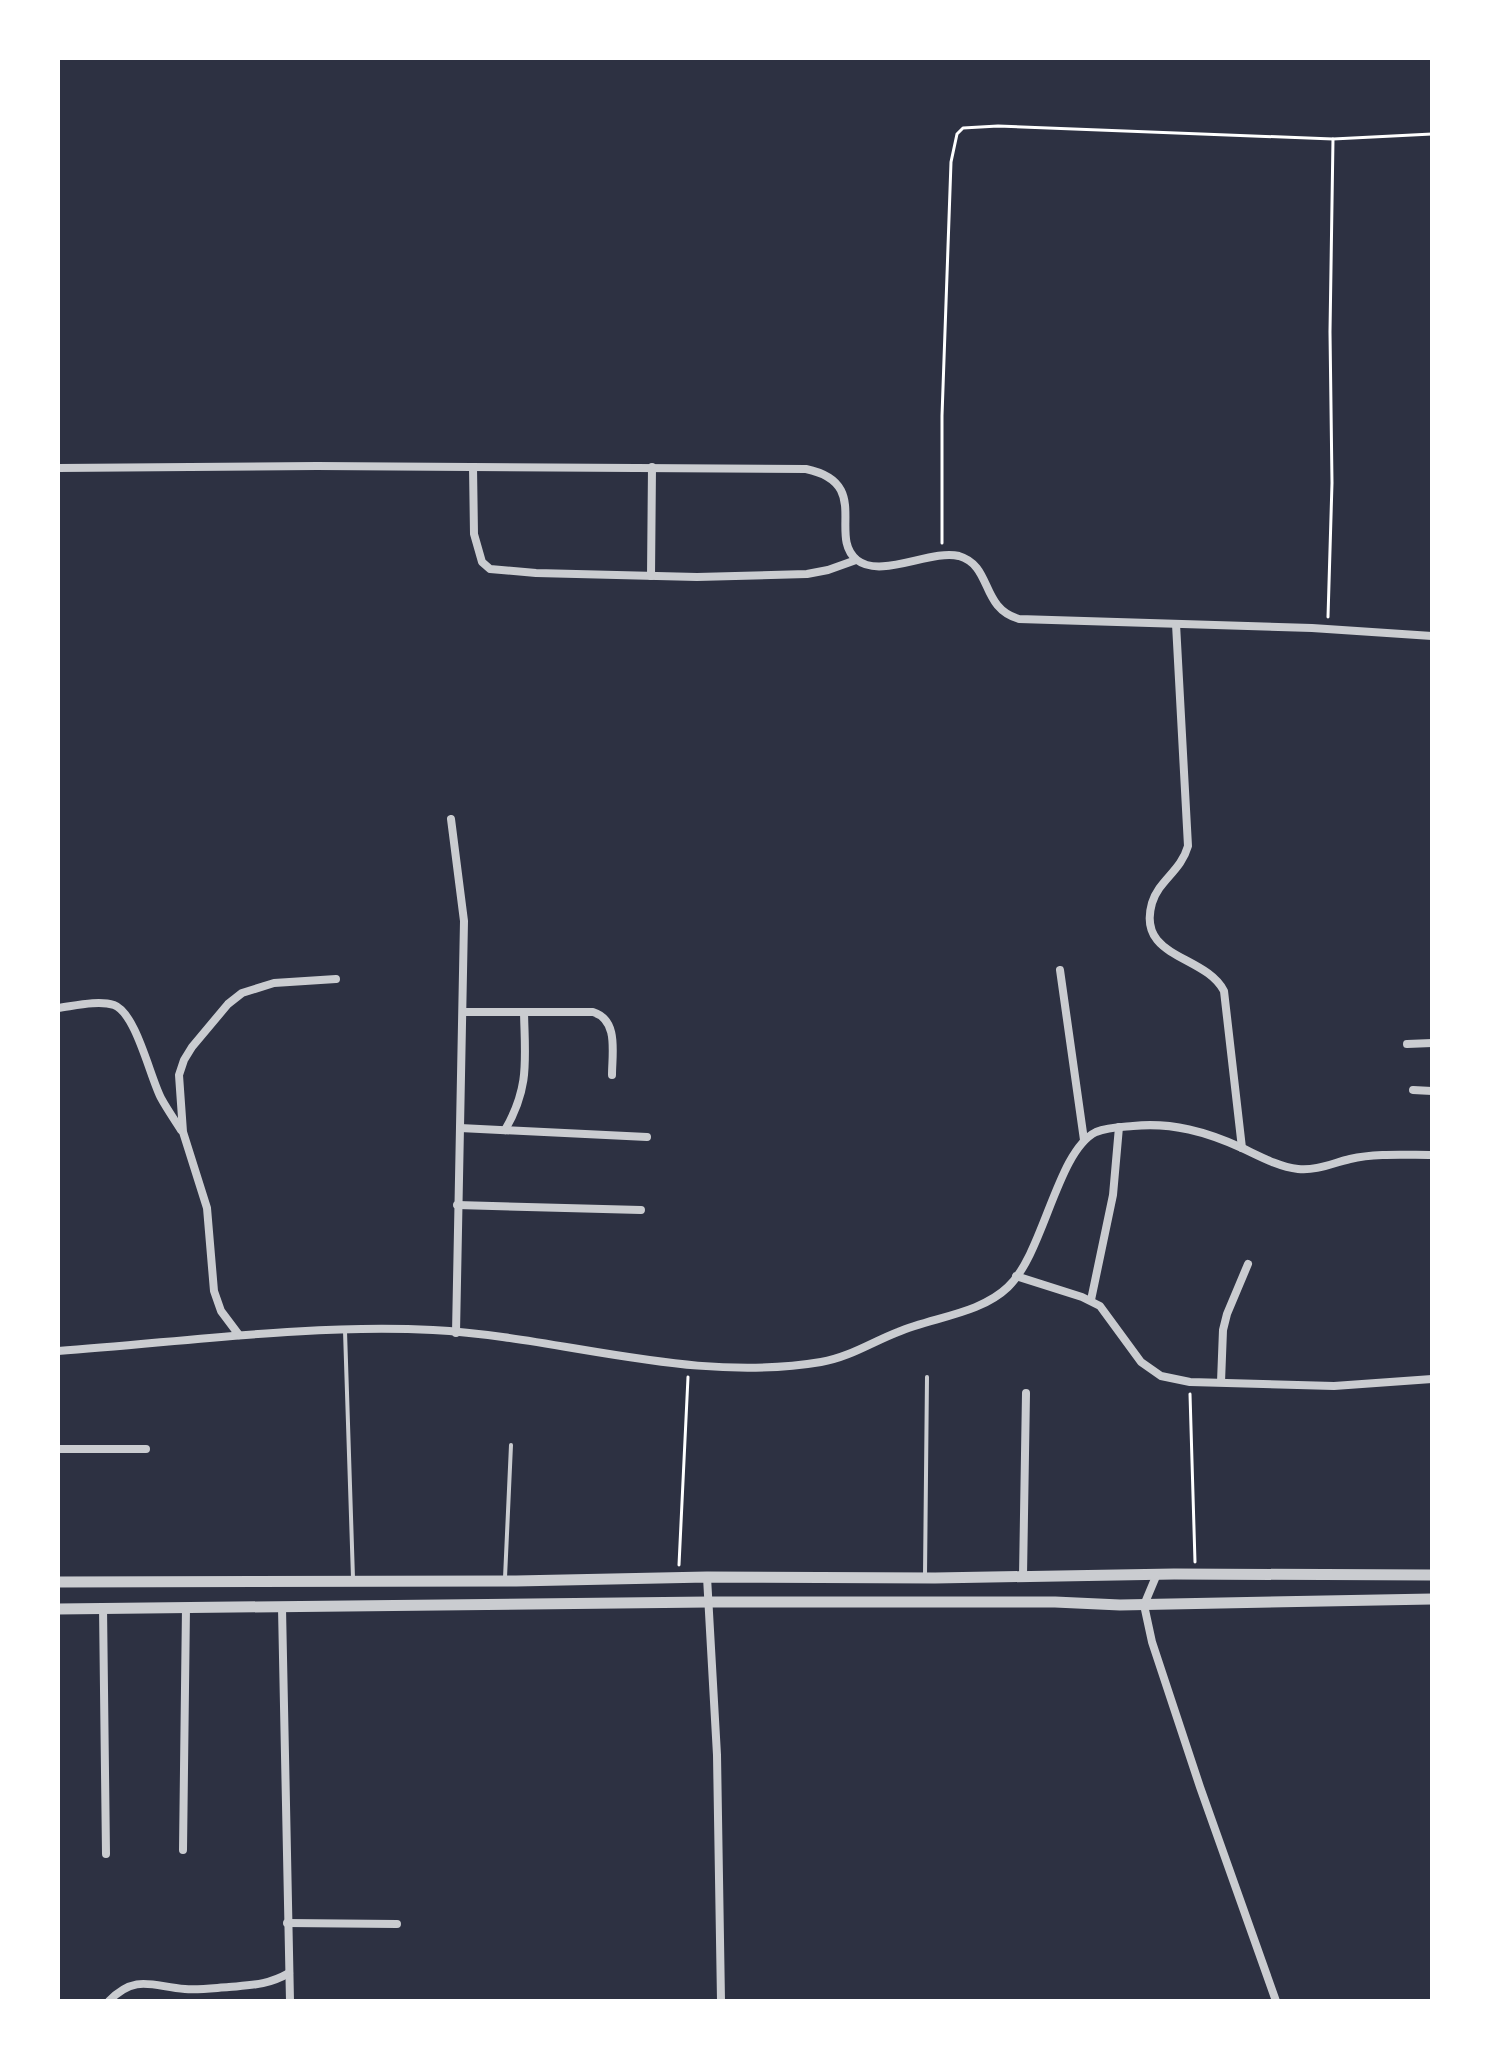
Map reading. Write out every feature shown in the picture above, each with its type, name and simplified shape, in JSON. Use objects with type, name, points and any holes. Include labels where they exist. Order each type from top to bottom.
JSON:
[{"type":"street","points":[[473,467],[474,534],[482,562],[490,569],[651,576],[807,574],[856,560]]},
{"type":"street","points":[[651,576],[652,467]]},
{"type":"street","points":[[58,468],[806,469],[823,472],[834,479],[840,488],[849,550],[856,560],[878,565],[955,555],[976,566],[992,599],[1007,616],[1050,621],[1327,629],[1432,636]]},
{"type":"street","points":[[1176,624],[1188,846],[1178,868],[1158,889],[1150,919],[1159,944],[1208,972],[1224,991],[1242,1148]]},
{"type":"street","points":[[451,819],[464,921],[456,1333]]},
{"type":"street","points":[[1060,970],[1084,1140]]},
{"type":"street","points":[[239,1335],[221,1311],[214,1291],[207,1208],[183,1132],[179,1075],[184,1060],[228,1004],[242,993],[257,987],[336,979]]},
{"type":"street","points":[[58,1008],[102,1004],[122,1010],[141,1046],[160,1096],[183,1132]]},
{"type":"street","points":[[463,1012],[593,1012],[603,1015],[609,1023],[612,1037],[612,1075]]},
{"type":"street","points":[[505,1130],[519,1107],[523,1093],[524,1012]]},
{"type":"street","points":[[1407,1044],[1432,1043]]},
{"type":"street","points":[[1413,1090],[1432,1091]]},
{"type":"street","points":[[58,1351],[344,1329],[456,1333],[655,1363],[792,1365],[850,1355],[895,1333],[979,1306],[1010,1286],[1043,1226],[1075,1154],[1084,1140],[1093,1134],[1146,1124],[1182,1127],[1202,1131],[1297,1169],[1384,1155],[1432,1155]]},
{"type":"street","points":[[1091,1300],[1113,1195],[1119,1127]]},
{"type":"street","points":[[460,1128],[647,1137]]},
{"type":"street","points":[[457,1205],[641,1210]]},
{"type":"street","points":[[1221,1382],[1223,1330],[1248,1264]]},
{"type":"street","points":[[1016,1276],[1091,1300],[1109,1316],[1134,1354],[1151,1371],[1161,1376],[1190,1382],[1334,1386],[1432,1379]]},
{"type":"street","points":[[1023,1576],[1026,1393]]},
{"type":"street","points":[[58,1449],[146,1449]]},
{"type":"street","points":[[58,1582],[1023,1576],[1153,1583],[1195,1574],[1432,1575]]},
{"type":"street","points":[[707,1580],[717,1755],[721,2001]]},
{"type":"street","points":[[1139,1605],[1153,1583]]},
{"type":"street","points":[[58,1609],[282,1608],[708,1598],[1120,1605],[1432,1599]]},
{"type":"street","points":[[1139,1605],[1276,2001]]},
{"type":"street","points":[[103,1607],[106,1854]]},
{"type":"street","points":[[183,1850],[186,1607]]},
{"type":"street","points":[[282,1608],[290,2001]]},
{"type":"street","points":[[287,1923],[397,1924]]},
{"type":"street","points":[[109,2001],[122,1991],[142,1983],[182,1989],[260,1986],[289,1973]]},
{"type":"lane","points":[[344,1329],[353,1581]]},
{"type":"lane","points":[[925,1578],[927,1377]]},
{"type":"lane","points":[[505,1581],[511,1445]]},
{"type":"path","points":[[942,555],[951,162],[957,134],[963,128],[998,126],[1333,139],[1432,134]]},
{"type":"path","points":[[1327,629],[1332,483],[1330,332],[1333,139]]},
{"type":"path","points":[[679,1577],[689,1365]]},
{"type":"path","points":[[1190,1382],[1195,1574]]}]
